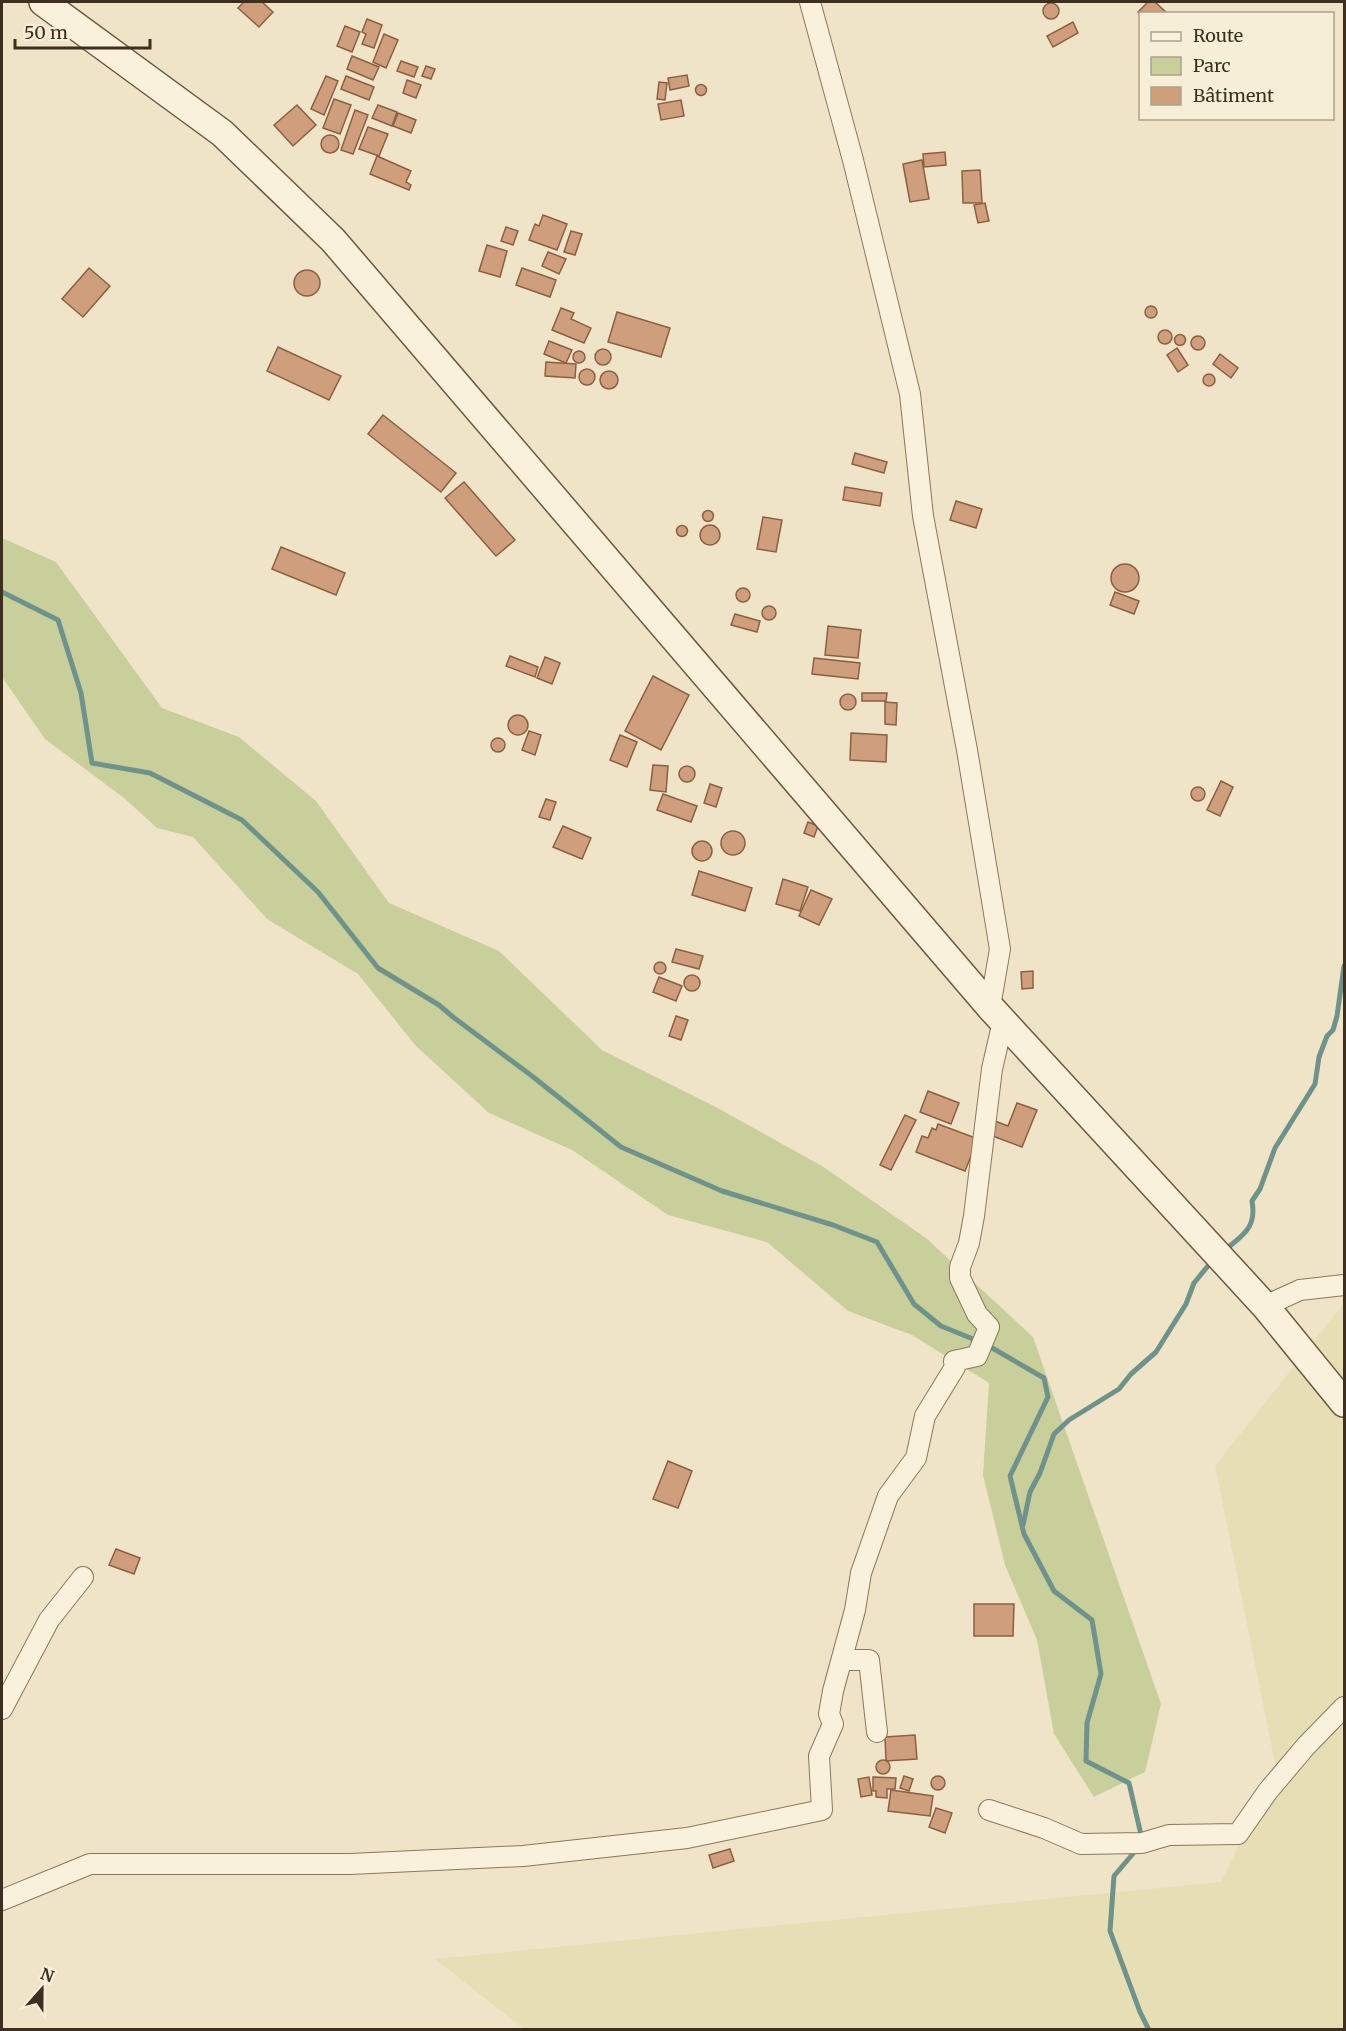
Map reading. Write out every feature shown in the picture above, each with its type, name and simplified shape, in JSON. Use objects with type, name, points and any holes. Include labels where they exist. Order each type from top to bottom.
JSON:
[{"type":"main road","points":[[43,2],[222,133],[333,240],[996,1014],[1265,1306],[1344,1402]]},
{"type":"street","points":[[2,1900],[90,1864],[350,1864],[523,1856],[687,1839],[822,1810],[819,1756],[833,1724],[830,1714],[833,1691],[855,1610],[861,1573],[888,1496],[916,1458],[925,1416],[955,1367],[954,1361],[977,1356],[989,1326],[976,1314],[960,1278],[960,1267],[969,1243],[974,1216],[992,1069],[1000,949],[967,750],[923,516],[910,394],[853,160],[810,2]]},
{"type":"street","points":[[1265,1306],[1300,1290],[1344,1285]]},
{"type":"street","points":[[2,1709],[49,1620],[83,1577]]},
{"type":"street","points":[[842,1660],[869,1660],[877,1732]]},
{"type":"street","points":[[989,1810],[1044,1827],[1081,1844],[1142,1843],[1169,1835],[1238,1834],[1268,1791],[1306,1746],[1344,1707]]},
{"type":"shaded area","points":[[1344,1303],[1344,2029],[524,2029],[435,1959],[1221,1882],[1276,1768],[1215,1466]]},
{"type":"green space","points":[[2,538],[56,562],[162,708],[239,737],[316,801],[389,903],[499,951],[602,1050],[714,1106],[822,1166],[926,1238],[1033,1337],[1161,1704],[1145,1772],[1094,1797],[1054,1734],[1037,1640],[1005,1565],[983,1475],[989,1383],[912,1335],[848,1311],[767,1242],[668,1215],[572,1150],[489,1113],[416,1046],[358,974],[267,919],[193,837],[157,828],[124,798],[45,739],[2,677]]},
{"type":"building","points":[[244,2],[262,2],[273,12],[259,27],[238,8]]},
{"type":"building","points":[[1148,2],[1155,2],[1166,12],[1139,13]]},
{"type":"building","points":[[1051,3],[1057,5],[1059,11],[1057,17],[1051,19],[1045,17],[1043,11],[1045,5]]},
{"type":"building","points":[[367,19],[382,25],[374,48],[362,44],[366,34],[362,32]]},
{"type":"building","points":[[1073,22],[1078,33],[1053,47],[1047,36]]},
{"type":"building","points":[[345,26],[360,32],[352,52],[337,46]]},
{"type":"building","points":[[384,34],[398,40],[386,68],[373,62]]},
{"type":"building","points":[[352,56],[379,67],[373,80],[347,69]]},
{"type":"building","points":[[401,61],[418,67],[414,77],[397,71]]},
{"type":"building","points":[[426,66],[435,69],[431,79],[422,76]]},
{"type":"building","points":[[687,75],[689,86],[670,90],[668,78]]},
{"type":"building","points":[[326,76],[338,81],[324,115],[311,109]]},
{"type":"building","points":[[346,76],[374,87],[369,100],[341,89]]},
{"type":"building","points":[[407,80],[421,85],[416,98],[403,93]]},
{"type":"building","points":[[659,82],[667,83],[665,100],[657,99]]},
{"type":"building","points":[[701,85],[705,86],[705,94],[701,95],[697,94],[696,90],[697,86]]},
{"type":"building","points":[[334,99],[351,105],[340,134],[323,128]]},
{"type":"building","points":[[681,100],[684,116],[661,120],[658,104]]},
{"type":"building","points":[[297,105],[316,125],[293,146],[274,125]]},
{"type":"building","points":[[378,105],[397,112],[392,126],[372,118]]},
{"type":"building","points":[[355,110],[368,115],[353,154],[341,150]]},
{"type":"building","points":[[398,113],[416,120],[411,133],[393,126]]},
{"type":"building","points":[[368,127],[388,134],[379,156],[359,149]]},
{"type":"building","points":[[330,135],[336,138],[339,144],[336,150],[330,153],[324,150],[321,144],[324,138]]},
{"type":"building","points":[[945,152],[946,165],[924,167],[923,154]]},
{"type":"building","points":[[377,156],[411,171],[406,182],[411,185],[409,190],[370,174]]},
{"type":"building","points":[[922,160],[929,199],[910,202],[903,164]]},
{"type":"building","points":[[980,170],[982,203],[963,203],[962,171]]},
{"type":"building","points":[[985,203],[989,221],[978,223],[974,205]]},
{"type":"building","points":[[543,215],[567,224],[557,250],[529,240],[535,224],[539,226]]},
{"type":"building","points":[[506,227],[518,231],[513,245],[501,241]]},
{"type":"building","points":[[571,231],[582,234],[575,255],[564,252]]},
{"type":"building","points":[[487,245],[507,251],[500,277],[479,271]]},
{"type":"building","points":[[548,252],[566,259],[559,274],[542,266]]},
{"type":"building","points":[[89,268],[110,286],[83,317],[62,299]]},
{"type":"building","points":[[522,268],[556,280],[550,297],[516,285]]},
{"type":"building","points":[[307,270],[316,274],[320,283],[316,292],[307,296],[298,292],[294,283],[298,274]]},
{"type":"building","points":[[1153,306],[1157,312],[1153,318],[1149,318],[1145,310]]},
{"type":"building","points":[[561,308],[574,313],[571,319],[591,328],[584,343],[552,330]]},
{"type":"building","points":[[617,312],[670,328],[661,357],[608,342]]},
{"type":"building","points":[[1165,330],[1170,332],[1172,337],[1170,342],[1165,344],[1160,342],[1158,337],[1160,332]]},
{"type":"building","points":[[1180,334],[1186,340],[1180,346],[1174,340]]},
{"type":"building","points":[[1198,336],[1203,338],[1205,343],[1203,348],[1198,350],[1193,348],[1191,343],[1193,338]]},
{"type":"building","points":[[549,341],[572,350],[566,363],[544,354]]},
{"type":"building","points":[[278,347],[341,376],[329,400],[267,371]]},
{"type":"building","points":[[1177,348],[1188,365],[1178,372],[1167,355]]},
{"type":"building","points":[[603,349],[611,357],[603,365],[595,357]]},
{"type":"building","points":[[581,351],[585,357],[581,363],[577,363],[573,355]]},
{"type":"building","points":[[1220,354],[1238,368],[1231,378],[1213,364]]},
{"type":"building","points":[[546,362],[576,364],[575,378],[545,376]]},
{"type":"building","points":[[584,369],[590,369],[595,377],[593,383],[584,385],[579,380],[579,374]]},
{"type":"building","points":[[609,371],[615,374],[618,380],[615,386],[609,389],[603,386],[600,380],[603,374]]},
{"type":"building","points":[[1209,374],[1215,380],[1209,386],[1203,380]]},
{"type":"building","points":[[383,415],[456,473],[441,492],[368,434]]},
{"type":"building","points":[[855,453],[887,462],[884,473],[852,464]]},
{"type":"building","points":[[464,482],[515,540],[496,556],[445,498]]},
{"type":"building","points":[[845,487],[882,493],[880,506],[843,500]]},
{"type":"building","points":[[956,501],[982,509],[976,528],[950,520]]},
{"type":"building","points":[[708,511],[712,512],[712,520],[708,521],[704,520],[703,516],[704,512]]},
{"type":"building","points":[[763,517],[782,520],[776,552],[757,549]]},
{"type":"building","points":[[682,525],[688,531],[682,537],[676,531]]},
{"type":"building","points":[[706,525],[714,525],[720,531],[720,539],[714,545],[706,545],[700,539],[700,531]]},
{"type":"building","points":[[281,547],[345,573],[336,595],[272,569]]},
{"type":"building","points":[[1125,564],[1135,568],[1139,578],[1135,588],[1125,592],[1115,588],[1111,578],[1115,568]]},
{"type":"building","points":[[740,588],[746,588],[750,595],[746,602],[740,602],[736,598],[736,592]]},
{"type":"building","points":[[1115,592],[1139,601],[1134,614],[1110,605]]},
{"type":"building","points":[[769,606],[774,608],[776,613],[774,618],[769,620],[764,618],[762,613],[764,608]]},
{"type":"building","points":[[735,614],[760,621],[757,632],[731,625]]},
{"type":"building","points":[[828,626],[861,630],[858,658],[825,655]]},
{"type":"building","points":[[510,656],[538,667],[535,677],[506,666]]},
{"type":"building","points":[[545,657],[560,663],[552,684],[537,678]]},
{"type":"building","points":[[814,658],[860,663],[858,679],[812,674]]},
{"type":"building","points":[[653,676],[689,695],[661,750],[625,731]]},
{"type":"building","points":[[862,693],[887,693],[886,701],[862,701]]},
{"type":"building","points":[[845,694],[851,694],[856,702],[854,708],[845,710],[840,705],[840,699]]},
{"type":"building","points":[[885,702],[897,703],[896,725],[885,724]]},
{"type":"building","points":[[518,715],[525,718],[528,725],[525,732],[518,735],[511,732],[508,725],[511,718]]},
{"type":"building","points":[[529,731],[541,735],[535,755],[522,750]]},
{"type":"building","points":[[851,733],[887,735],[886,762],[850,760]]},
{"type":"building","points":[[620,735],[637,742],[627,767],[610,760]]},
{"type":"building","points":[[498,738],[503,740],[505,745],[503,750],[498,752],[493,750],[491,745],[493,740]]},
{"type":"building","points":[[653,765],[668,766],[666,792],[650,790]]},
{"type":"building","points":[[687,766],[693,768],[695,774],[693,780],[687,782],[681,780],[679,774],[681,768]]},
{"type":"building","points":[[1221,781],[1233,787],[1220,816],[1207,810]]},
{"type":"building","points":[[710,784],[722,788],[716,807],[704,803]]},
{"type":"building","points":[[1198,787],[1203,789],[1205,794],[1203,799],[1198,801],[1193,799],[1191,794],[1193,789]]},
{"type":"building","points":[[663,794],[697,806],[691,822],[657,810]]},
{"type":"building","points":[[546,799],[556,802],[550,820],[539,817]]},
{"type":"building","points":[[808,822],[818,826],[814,837],[804,833]]},
{"type":"building","points":[[563,826],[591,838],[582,859],[553,847]]},
{"type":"building","points":[[733,831],[738,832],[744,838],[744,848],[738,854],[733,855],[728,854],[722,848],[721,843],[722,838],[728,832]]},
{"type":"building","points":[[698,841],[706,841],[712,847],[712,855],[706,861],[698,861],[692,855],[692,847]]},
{"type":"building","points":[[699,871],[752,888],[745,911],[692,895]]},
{"type":"building","points":[[783,879],[808,887],[800,911],[776,904]]},
{"type":"building","points":[[811,890],[832,899],[819,925],[799,916]]},
{"type":"building","points":[[676,949],[703,956],[699,969],[672,962]]},
{"type":"building","points":[[662,962],[665,963],[665,973],[658,974],[655,973],[654,966],[655,963]]},
{"type":"building","points":[[1033,971],[1033,988],[1022,989],[1021,972]]},
{"type":"building","points":[[692,975],[698,977],[700,983],[698,989],[692,991],[686,989],[684,983],[686,977]]},
{"type":"building","points":[[659,977],[682,986],[676,1001],[653,992]]},
{"type":"building","points":[[676,1016],[688,1020],[681,1040],[669,1036]]},
{"type":"building","points":[[928,1091],[959,1103],[951,1124],[920,1112]]},
{"type":"building","points":[[1017,1103],[1037,1110],[1022,1147],[990,1135],[995,1121],[1008,1126]]},
{"type":"building","points":[[905,1115],[916,1120],[891,1170],[880,1165]]},
{"type":"building","points":[[938,1124],[978,1139],[965,1171],[916,1152],[922,1136],[928,1138],[932,1128],[936,1130]]},
{"type":"building","points":[[668,1461],[692,1471],[678,1508],[653,1499]]},
{"type":"building","points":[[116,1549],[140,1558],[134,1574],[109,1565]]},
{"type":"building","points":[[974,1604],[1014,1604],[1013,1636],[974,1636]]},
{"type":"building","points":[[915,1735],[917,1759],[886,1761],[885,1737]]},
{"type":"building","points":[[883,1760],[888,1762],[890,1767],[888,1772],[883,1774],[878,1772],[876,1767],[878,1762]]},
{"type":"building","points":[[904,1776],[913,1779],[909,1791],[900,1788]]},
{"type":"building","points":[[938,1776],[943,1778],[945,1783],[943,1788],[938,1790],[933,1788],[931,1783],[933,1778]]},
{"type":"building","points":[[869,1777],[872,1795],[861,1797],[858,1779]]},
{"type":"building","points":[[873,1777],[896,1778],[895,1789],[887,1789],[887,1798],[876,1797],[876,1791],[873,1791]]},
{"type":"building","points":[[891,1790],[933,1796],[930,1816],[888,1811]]},
{"type":"building","points":[[936,1808],[952,1813],[945,1833],[929,1827]]},
{"type":"building","points":[[730,1849],[734,1861],[713,1868],[709,1855]]},
{"type":"waterway","points":[[2,592],[58,620],[81,693],[92,763],[150,773],[242,820],[318,892],[378,968],[439,1005],[621,1147],[722,1191],[833,1225],[877,1242],[914,1304],[941,1326],[978,1341]]},
{"type":"waterway","points":[[1224,1251],[1242,1236],[1250,1225],[1253,1211],[1252,1201],[1260,1189],[1275,1148],[1315,1084],[1319,1057],[1327,1036],[1333,1030],[1337,1016],[1344,966]]},
{"type":"waterway","points":[[1023,1525],[1030,1492],[1040,1473],[1054,1434],[1069,1420],[1119,1389],[1131,1374],[1156,1352],[1186,1304],[1194,1283],[1212,1261]]},
{"type":"waterway","points":[[987,1345],[1044,1378],[1048,1397],[1010,1476],[1024,1534],[1054,1591],[1092,1620],[1101,1674],[1087,1723],[1086,1761],[1129,1783],[1142,1839]]},
{"type":"waterway","points":[[1137,1849],[1114,1876],[1110,1931],[1149,2030]]}]
